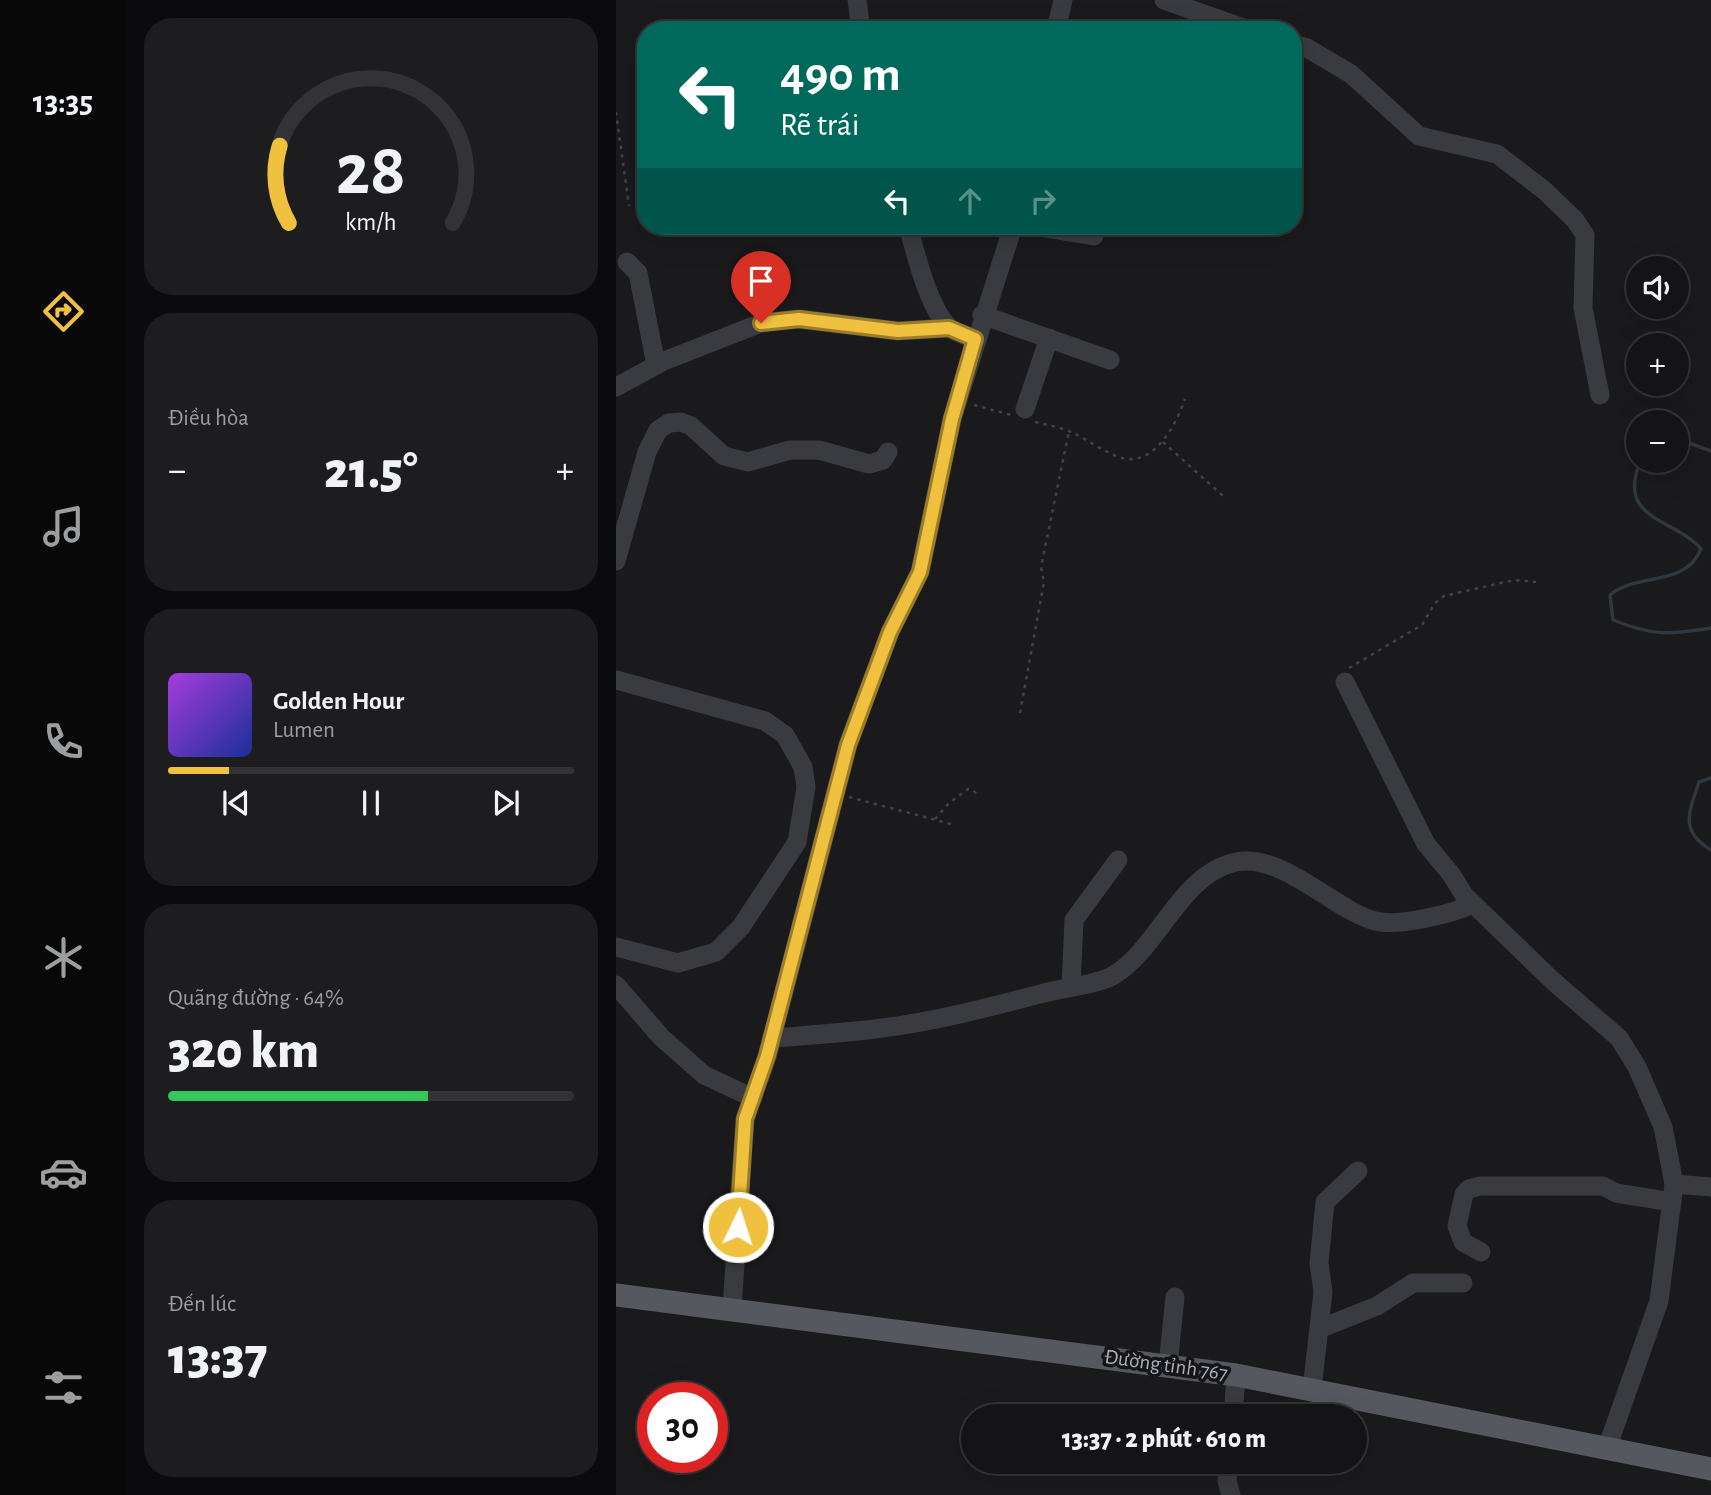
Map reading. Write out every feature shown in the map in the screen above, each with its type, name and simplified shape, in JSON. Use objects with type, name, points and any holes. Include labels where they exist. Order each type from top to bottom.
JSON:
[{"type":"main road","name":"Đường tỉnh 767","points":[[616,1295],[1236,1375],[1711,1469]]},
{"type":"street","points":[[857,0],[860,21]]},
{"type":"street","points":[[1058,21],[1063,0]]},
{"type":"street","points":[[1164,0],[1224,21]]},
{"type":"street","points":[[1302,47],[1351,74],[1419,136],[1497,154],[1545,191],[1575,220],[1585,234],[1583,308],[1600,395]]},
{"type":"street","points":[[910,235],[917,260],[938,310],[949,328]]},
{"type":"street","points":[[732,1308],[745,1119],[772,1038],[848,745],[886,645],[920,572],[957,400],[982,314],[1010,235]]},
{"type":"street","points":[[1088,235],[1094,236]]},
{"type":"street","points":[[627,262],[638,273],[656,365]]},
{"type":"street","points":[[982,314],[1110,360]]},
{"type":"street","points":[[616,387],[656,365],[761,323],[799,319],[898,331],[949,328],[975,339]]},
{"type":"street","points":[[1025,416],[1049,338]]},
{"type":"street","points":[[616,561],[647,452],[658,430],[669,423],[681,422],[724,456],[748,462],[790,450],[819,450],[869,464],[883,460],[888,452]]},
{"type":"street","points":[[616,681],[765,721],[785,735],[803,767],[806,787],[797,842],[741,927],[716,952],[678,963],[616,947]]},
{"type":"street","points":[[1345,682],[1426,844],[1473,904],[1553,981],[1619,1038],[1637,1066],[1662,1127],[1673,1193],[1660,1301],[1607,1448]]},
{"type":"street","points":[[1071,986],[1074,920],[1118,860]]},
{"type":"street","points":[[772,1038],[884,1028],[1113,976],[1143,949],[1183,897],[1219,869],[1238,861],[1261,863],[1293,876],[1374,921],[1392,922],[1459,911],[1473,904]]},
{"type":"street","points":[[616,985],[661,1037],[704,1074],[752,1098]]},
{"type":"street","points":[[1312,1389],[1323,1292],[1319,1263],[1325,1202],[1358,1171]]},
{"type":"street","points":[[1481,1252],[1463,1242],[1457,1226],[1465,1194],[1469,1189],[1479,1186],[1603,1186],[1616,1193],[1673,1193],[1711,1187]]},
{"type":"street","points":[[1319,1329],[1377,1306],[1413,1283],[1463,1283]]},
{"type":"street","points":[[1168,1365],[1175,1297]]},
{"type":"street","points":[[1234,1404],[1236,1375]]},
{"type":"street","points":[[1228,1474],[1231,1495]]},
{"type":"path","points":[[616,112],[629,206]]},
{"type":"path","points":[[957,400],[1025,416],[1069,431],[1122,459],[1138,458],[1163,442],[1178,418],[1185,398]]},
{"type":"path","points":[[1020,713],[1044,582],[1041,567],[1069,431]]},
{"type":"path","points":[[1163,442],[1223,496]]},
{"type":"path","points":[[1345,682],[1349,666],[1422,625],[1435,603],[1444,596],[1514,580],[1536,582]]},
{"type":"path","points":[[934,821],[949,803],[968,789],[973,790],[979,797]]},
{"type":"path","points":[[836,793],[951,824]]},
{"type":"waterway","points":[[1689,443],[1711,451]]},
{"type":"waterway","points":[[1637,473],[1636,495],[1642,507],[1701,549],[1694,561],[1684,569],[1672,575],[1621,588],[1610,595],[1613,620],[1661,633],[1711,628]]},
{"type":"waterway","points":[[1711,778],[1699,782],[1689,820],[1694,836],[1711,850]]},
{"type":"route","points":[[738,1227],[745,1119],[767,1056],[848,745],[890,632],[920,572],[952,419],[975,339],[949,328],[898,331],[799,319],[761,323]]}]
